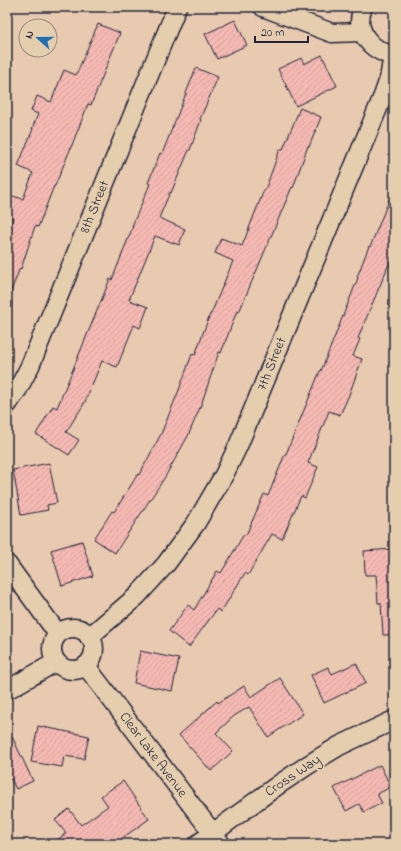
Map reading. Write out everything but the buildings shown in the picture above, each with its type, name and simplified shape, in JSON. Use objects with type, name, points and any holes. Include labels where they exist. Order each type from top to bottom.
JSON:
[{"type":"street","name":"8th Street","points":[[7,405],[18,389],[30,366],[177,7]]},
{"type":"street","points":[[263,7],[332,33],[362,32]]},
{"type":"street","points":[[363,7],[360,21],[362,32],[367,41],[374,48],[383,53],[394,55]]},
{"type":"street","name":"7th Street","points":[[89,637],[137,596],[166,564],[196,523],[224,475],[238,446],[383,96],[394,55]]},
{"type":"street","points":[[7,564],[58,634]]},
{"type":"street","points":[[74,628],[85,633],[89,637],[93,643],[94,649],[93,655],[86,666],[80,669],[67,670],[56,662],[53,657],[52,645],[58,634],[74,628]]},
{"type":"street","points":[[7,690],[56,662]]},
{"type":"street","name":"Clear Lake Avenue","points":[[86,666],[217,839]]},
{"type":"street","name":"Cross Way","points":[[198,844],[217,839],[278,785],[308,765],[339,746],[394,720]]}]
